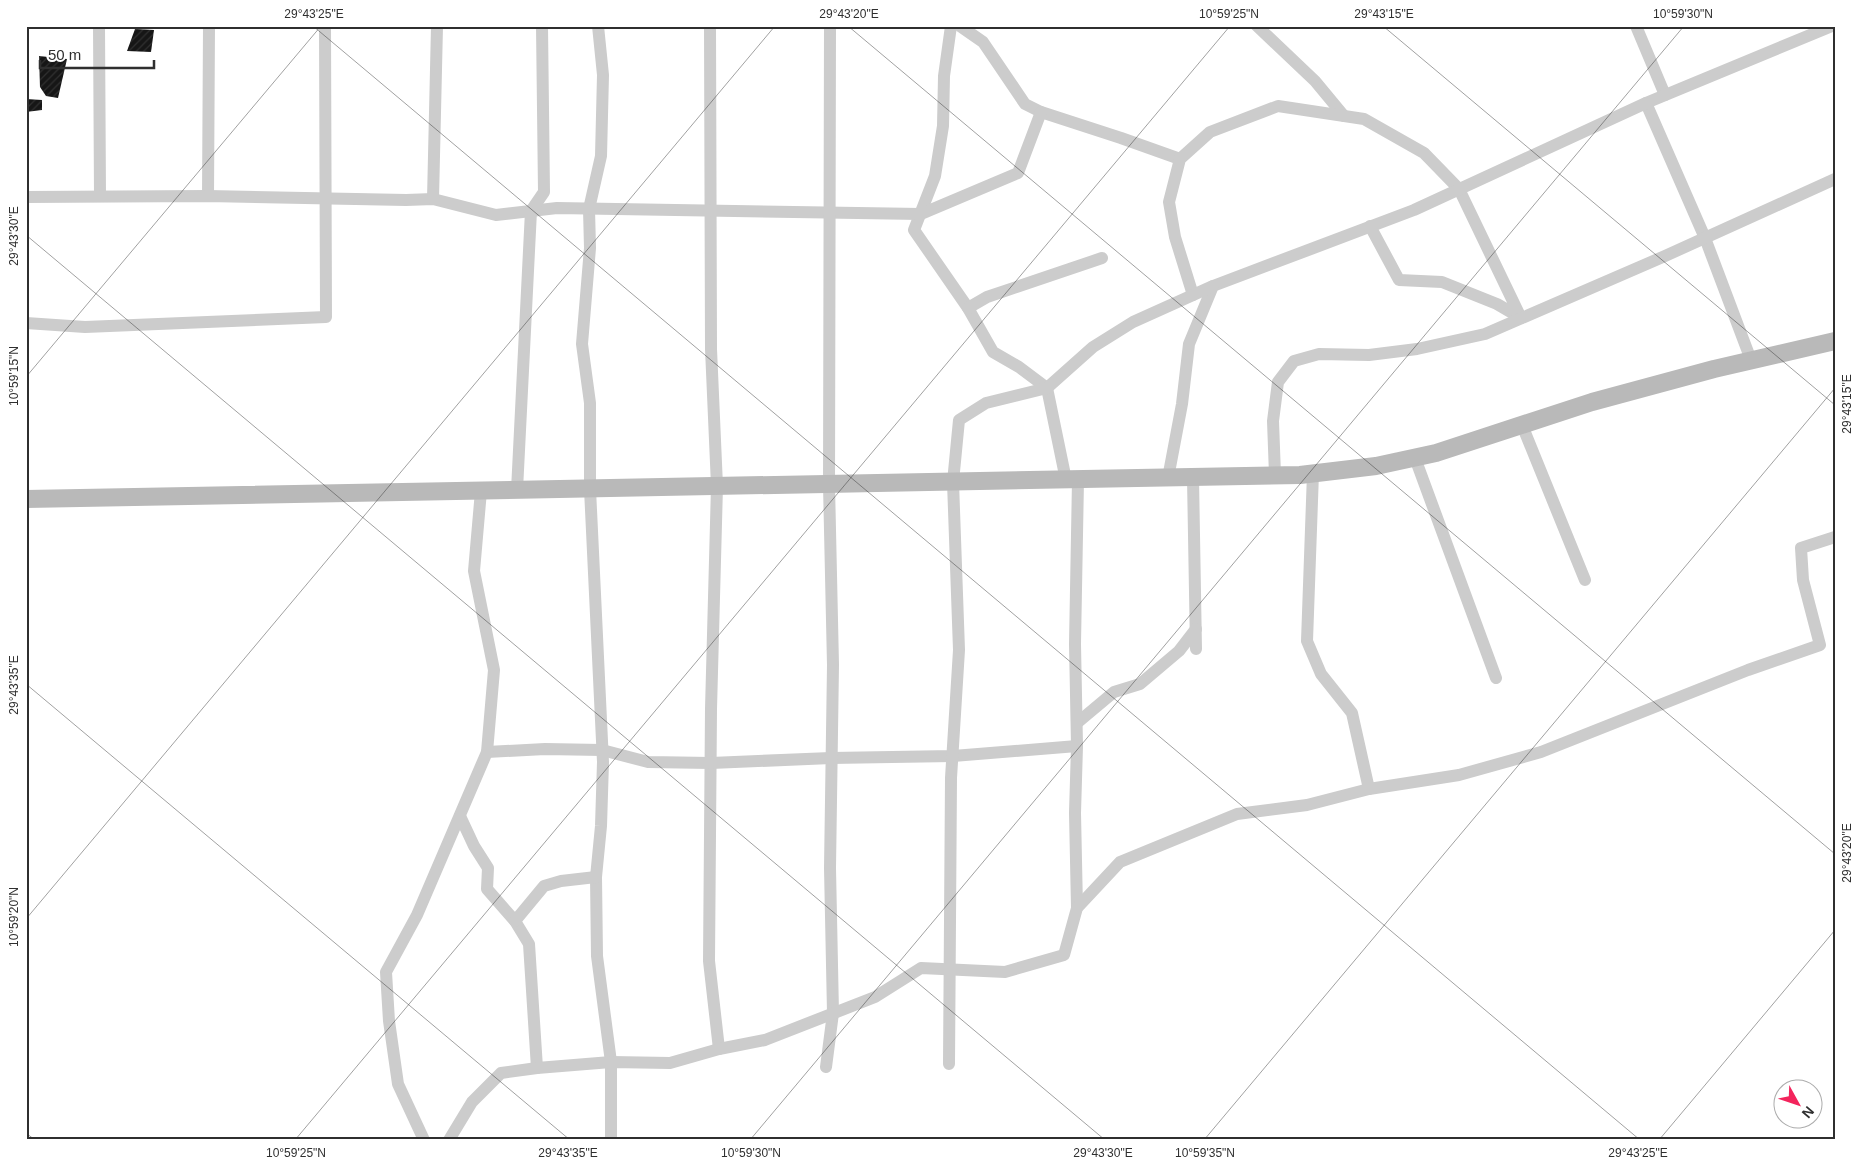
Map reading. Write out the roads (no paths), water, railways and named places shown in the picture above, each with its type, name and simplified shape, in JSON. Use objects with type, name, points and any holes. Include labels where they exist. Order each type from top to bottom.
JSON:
[{"type":"main road","points":[[26,499],[1193,478],[1313,473],[1376,466],[1436,453],[1592,402],[1751,360],[1835,341]]},
{"type":"street","points":[[99,26],[100,196]]},
{"type":"street","points":[[208,196],[209,26]]},
{"type":"street","points":[[26,323],[85,327],[326,317],[325,26]]},
{"type":"street","points":[[433,199],[437,26]]},
{"type":"street","points":[[517,490],[531,211],[544,192],[542,26]]},
{"type":"street","points":[[598,26],[603,75],[601,156],[589,208],[590,248],[582,344],[590,403],[590,489],[602,750],[602,826],[596,877],[597,956],[611,1062],[611,1140]]},
{"type":"street","points":[[710,26],[711,349],[717,486],[709,961],[719,1049]]},
{"type":"street","points":[[826,1067],[832,1013],[830,868],[833,665],[829,484],[830,26]]},
{"type":"street","points":[[449,1140],[472,1102],[501,1074],[536,1068],[611,1062],[670,1063],[719,1049],[765,1040],[875,997],[921,968],[1005,972],[1064,955],[1077,908],[1075,813],[1077,723],[1072,480],[1047,388],[1019,367],[993,352],[968,308],[914,230],[935,176],[943,126],[944,76],[951,26]]},
{"type":"street","points":[[960,26],[983,42],[1025,104],[1041,112],[1180,159]]},
{"type":"street","points":[[1257,26],[1315,81],[1344,116]]},
{"type":"street","points":[[1636,26],[1665,96]]},
{"type":"street","points":[[949,1064],[953,756],[959,650],[953,482],[959,420],[986,403],[1047,388],[1092,347],[1133,322],[1213,286],[1414,210],[1646,103],[1830,27],[1835,40]]},
{"type":"street","points":[[1646,103],[1705,238],[1751,360]]},
{"type":"street","points":[[1193,295],[1175,237],[1169,202],[1180,159],[1210,132],[1278,106],[1364,119],[1424,153],[1459,189],[1520,318]]},
{"type":"street","points":[[26,197],[208,196],[433,199],[496,214],[558,208],[921,214],[1018,173],[1041,112]]},
{"type":"street","points":[[1275,475],[1273,421],[1278,382],[1294,361],[1319,354],[1369,355],[1417,349],[1485,334],[1705,238],[1835,178]]},
{"type":"street","points":[[1370,226],[1399,280],[1442,282],[1498,304],[1520,318]]},
{"type":"street","points":[[968,308],[987,297],[1102,258]]},
{"type":"street","points":[[1168,478],[1182,404],[1189,344],[1213,286]]},
{"type":"street","points":[[1522,425],[1585,580]]},
{"type":"street","points":[[1415,458],[1496,678]]},
{"type":"street","points":[[1313,473],[1307,641],[1321,674],[1352,713],[1369,789]]},
{"type":"street","points":[[1193,478],[1196,649]]},
{"type":"street","points":[[424,1140],[398,1084],[389,1021],[386,972],[417,915],[487,752],[494,670],[474,571],[481,491]]},
{"type":"street","points":[[1077,908],[1120,862],[1237,814],[1307,805],[1369,789],[1459,775],[1541,752],[1748,670],[1820,645],[1803,580],[1801,548],[1835,538]]},
{"type":"street","points":[[1077,723],[1114,692],[1140,684],[1179,651],[1196,629]]},
{"type":"street","points":[[487,752],[545,749],[602,750],[648,762],[711,763],[831,758],[953,756],[1077,746]]},
{"type":"street","points":[[460,816],[474,846],[488,868],[487,889],[515,921],[529,944],[536,1068]]},
{"type":"street","points":[[515,921],[544,886],[561,881],[596,877]]}]
